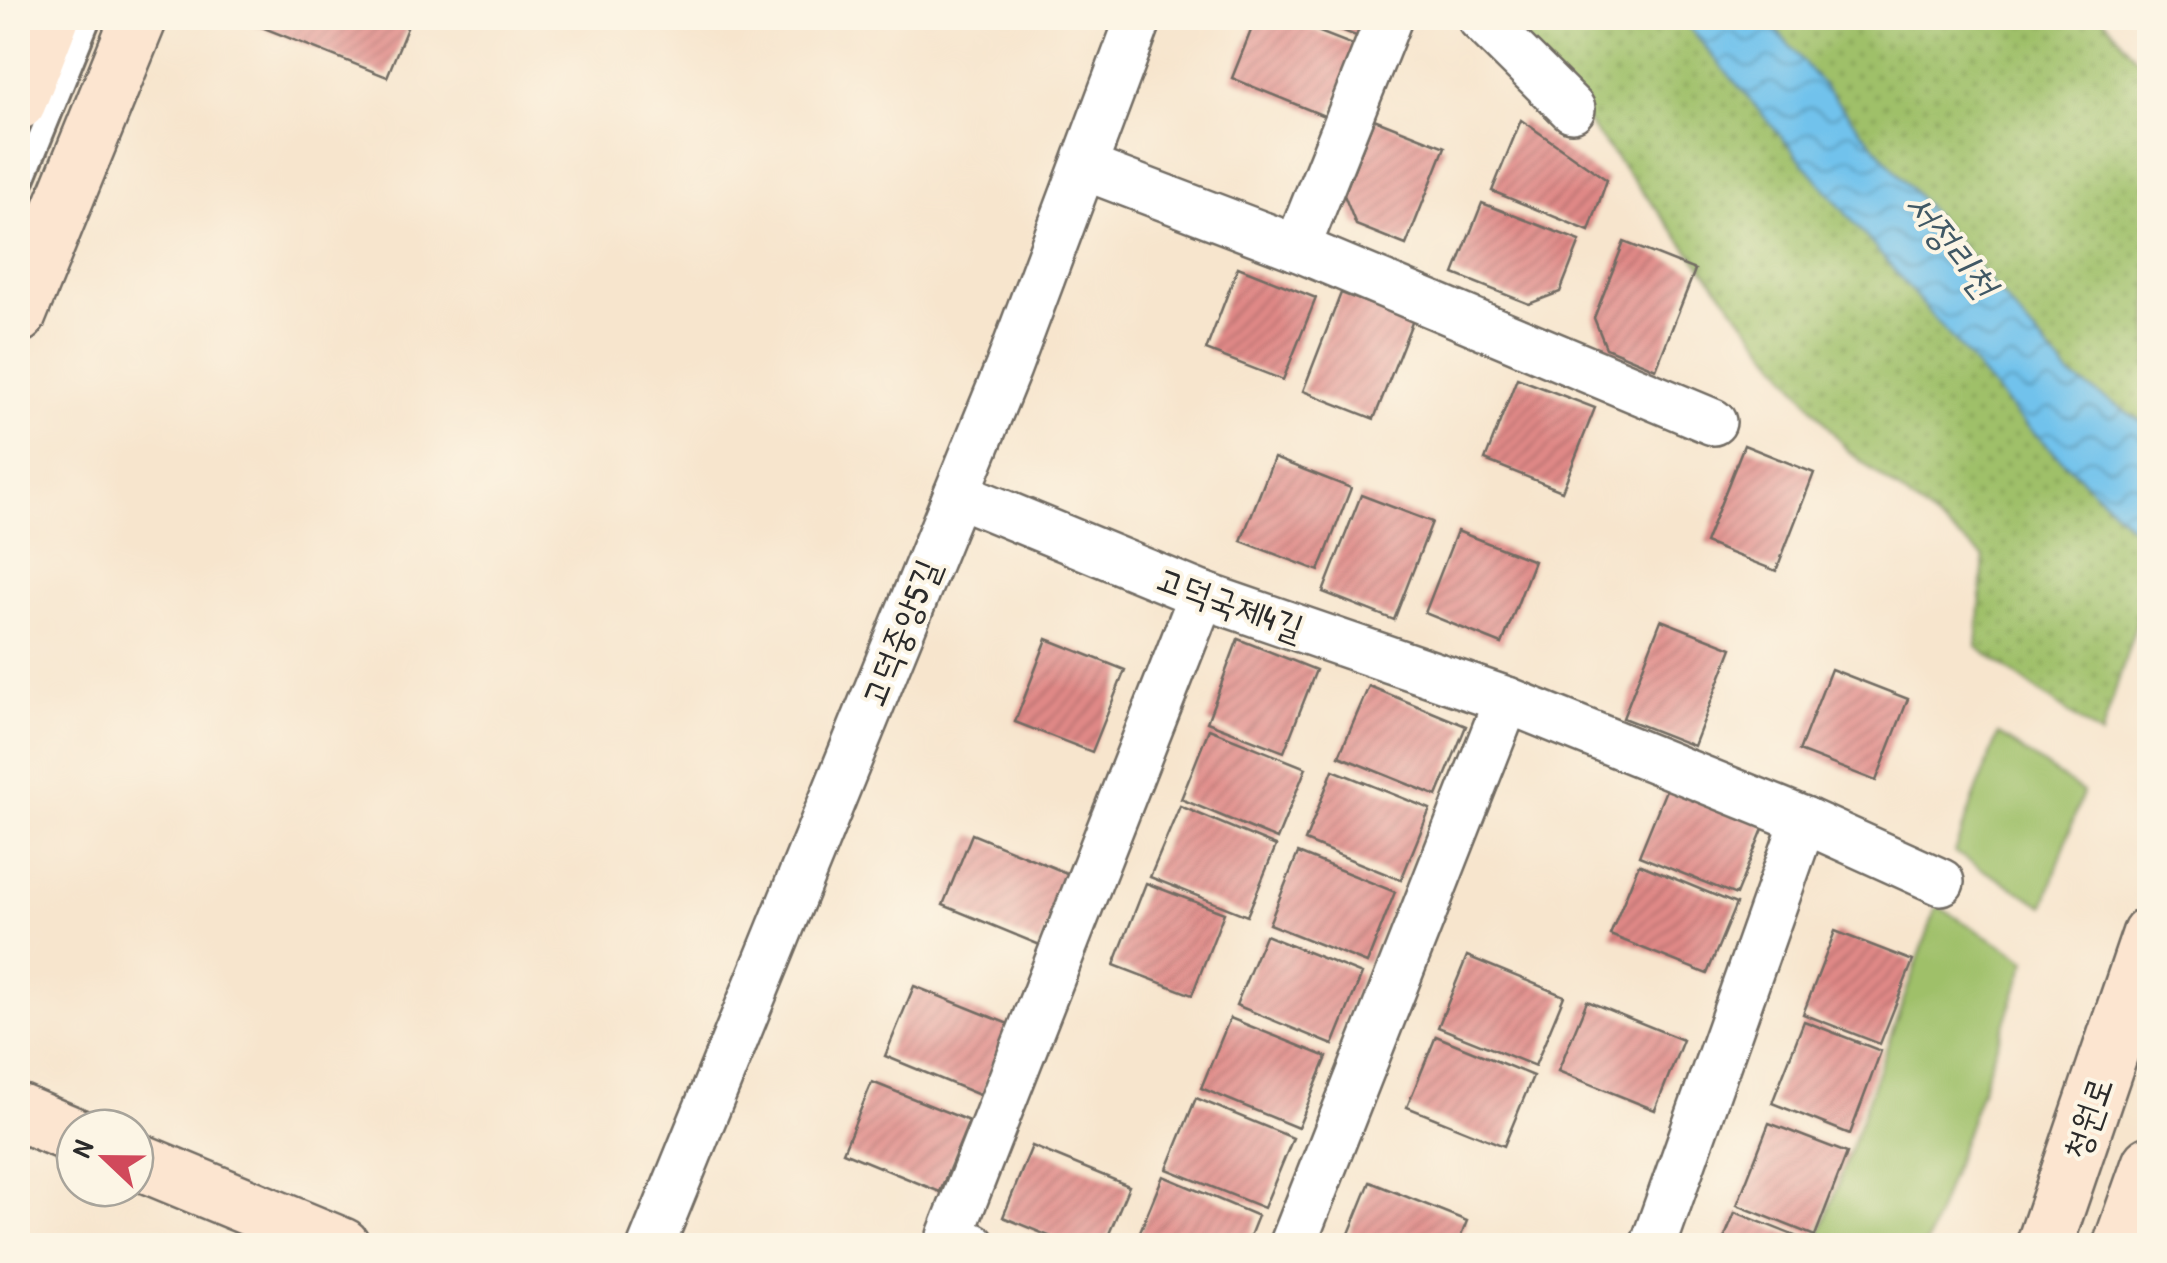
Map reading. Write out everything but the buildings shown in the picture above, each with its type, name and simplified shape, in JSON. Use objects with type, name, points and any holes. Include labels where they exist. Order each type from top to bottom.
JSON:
[{"type":"street","points":[[18,102],[52,18]]},
{"type":"street","points":[[18,315],[138,18]]},
{"type":"street","name":"고덕중앙5길","points":[[651,1246],[956,494],[1138,18]]},
{"type":"street","points":[[1297,248],[1389,18]]},
{"type":"street","points":[[1480,18],[1572,108]]},
{"type":"street","points":[[1084,167],[1297,248],[1713,422]]},
{"type":"street","name":"고덕국제4길","points":[[956,494],[1202,595],[1507,700],[1804,820],[1941,882]]},
{"type":"street","points":[[973,1246],[950,1236],[1202,595]]},
{"type":"street","points":[[1292,1246],[1507,700]]},
{"type":"street","points":[[1653,1246],[1804,820]]},
{"type":"street","name":"청원로","points":[[2044,1246],[2150,934]]},
{"type":"street","points":[[18,1112],[55,1128]]},
{"type":"street","points":[[2121,1246],[2150,1164]]},
{"type":"street","points":[[155,1168],[342,1246]]},
{"type":"lane","points":[[18,192],[89,18]]},
{"type":"lane","points":[[18,260],[114,18]]},
{"type":"green space","points":[[1505,18],[2103,18],[2138,60],[2149,64],[2149,582],[2101,736],[1977,647],[1984,557],[1847,450]]},
{"type":"green space","points":[[1998,734],[2083,792],[2044,906],[1954,852]]},
{"type":"green space","points":[[1937,906],[2027,960],[1926,1245],[1816,1246]]},
{"type":"water","name":"서정리천","points":[[1681,18],[1766,18],[2070,376],[2149,426],[2149,544],[2018,417]]}]
